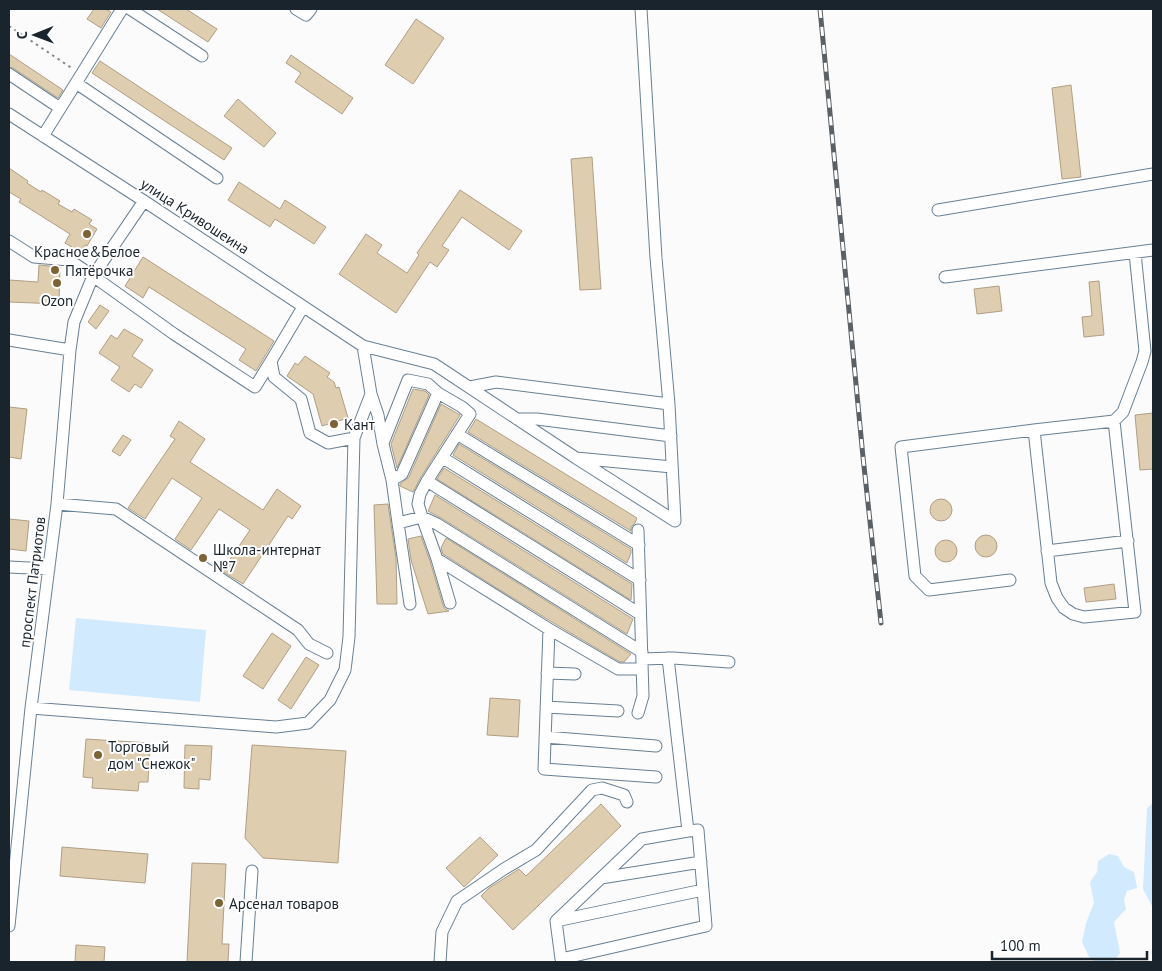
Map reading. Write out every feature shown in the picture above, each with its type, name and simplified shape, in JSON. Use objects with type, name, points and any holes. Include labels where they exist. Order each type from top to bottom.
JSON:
[{"type":"street","points":[[43,136],[122,9]]},
{"type":"street","points":[[130,9],[202,56]]},
{"type":"street","points":[[296,9],[306,16],[311,9]]},
{"type":"street","points":[[576,458],[672,467],[669,404],[656,258],[641,9]]},
{"type":"street","points":[[9,74],[60,108]]},
{"type":"street","points":[[78,79],[217,178]]},
{"type":"street","name":"улица Кривошеина","points":[[9,114],[363,346],[434,364],[576,458],[675,520],[672,467]]},
{"type":"street","points":[[938,210],[1153,174]]},
{"type":"street","name":"проспект Патриотов","points":[[9,926],[12,864],[57,504],[74,322],[94,276],[144,201]]},
{"type":"street","points":[[9,241],[34,257],[69,260],[174,334],[255,387],[303,306]]},
{"type":"street","points":[[945,277],[1153,250]]},
{"type":"street","points":[[1010,580],[930,590],[916,576],[901,447],[1114,421],[1123,412],[1145,351],[1134,252]]},
{"type":"street","points":[[9,340],[70,350]]},
{"type":"street","points":[[363,346],[371,394],[378,415],[382,444],[392,480],[410,604]]},
{"type":"street","points":[[270,361],[274,377],[301,399],[310,433],[328,442],[354,438]]},
{"type":"street","points":[[382,444],[408,380],[428,384],[438,393],[470,414],[427,481],[420,494],[418,504],[450,603]]},
{"type":"street","points":[[470,388],[496,382],[669,404]]},
{"type":"street","points":[[392,480],[402,474],[438,393]]},
{"type":"street","points":[[31,708],[276,727],[308,723],[330,700],[345,670],[349,636],[354,438],[371,394]]},
{"type":"street","points":[[517,419],[537,419],[670,436]]},
{"type":"street","points":[[1034,430],[1051,583],[1057,598],[1064,608],[1073,614],[1084,617],[1136,612],[1114,421]]},
{"type":"street","points":[[458,434],[639,545]]},
{"type":"street","points":[[443,458],[640,580]]},
{"type":"street","points":[[427,481],[640,614]]},
{"type":"street","points":[[57,504],[116,509],[298,630],[309,644],[327,653]]},
{"type":"street","points":[[398,523],[422,518],[437,524],[642,660]]},
{"type":"street","points":[[638,530],[643,696],[638,713]]},
{"type":"street","points":[[1047,551],[1128,541]]},
{"type":"street","points":[[437,559],[549,629],[618,669],[642,660],[668,658],[729,662]]},
{"type":"street","points":[[9,567],[49,569]]},
{"type":"street","points":[[549,629],[544,769],[656,777]]},
{"type":"street","points":[[668,658],[688,831]]},
{"type":"street","points":[[547,673],[575,674]]},
{"type":"street","points":[[546,707],[618,711]]},
{"type":"street","points":[[545,737],[656,746]]},
{"type":"street","points":[[440,962],[442,932],[457,901],[536,850],[592,790],[602,788],[624,795],[627,802]]},
{"type":"street","points":[[698,830],[706,926],[561,959],[556,922],[642,839],[698,830]]},
{"type":"street","points":[[601,878],[701,862]]},
{"type":"street","points":[[246,962],[252,871]]},
{"type":"street","points":[[556,922],[703,890]]},
{"type":"path","points":[[9,26],[78,79]]},
{"type":"shaded area","points":[[76,618],[206,630],[200,702],[69,690]]},
{"type":"shaded area","points":[[1153,803],[1153,908],[1143,889],[1147,808]]},
{"type":"shaded area","points":[[1109,854],[1118,856],[1124,867],[1134,872],[1137,888],[1127,891],[1124,900],[1126,909],[1114,922],[1120,953],[1114,962],[1095,962],[1089,957],[1082,942],[1086,923],[1094,903],[1090,882],[1097,872],[1098,861]]},
{"type":"building","points":[[94,9],[105,9],[111,12],[101,28],[87,19]]},
{"type":"building","points":[[157,9],[186,9],[217,29],[208,42]]},
{"type":"building","points":[[416,19],[444,38],[413,84],[385,65]]},
{"type":"building","points":[[9,54],[63,90],[58,98],[9,67]]},
{"type":"building","points":[[291,55],[353,98],[342,114],[295,82],[301,73],[286,63]]},
{"type":"building","points":[[100,61],[232,148],[224,160],[92,73]]},
{"type":"building","points":[[1071,85],[1081,177],[1062,179],[1052,88]]},
{"type":"building","points":[[238,99],[276,133],[264,147],[224,116]]},
{"type":"building","points":[[592,157],[601,289],[580,290],[571,159]]},
{"type":"building","points":[[9,168],[28,181],[27,183],[60,201],[58,204],[72,212],[74,209],[92,220],[89,224],[97,229],[87,246],[85,245],[80,252],[65,243],[70,234],[19,202],[21,199],[9,192]]},
{"type":"building","points":[[239,182],[280,209],[285,200],[326,227],[314,244],[275,219],[270,227],[228,200]]},
{"type":"building","points":[[460,190],[522,231],[509,250],[462,217],[442,246],[449,250],[437,267],[430,262],[396,313],[339,274],[366,234],[382,245],[377,253],[407,273],[419,255],[417,253]]},
{"type":"building","points":[[143,257],[274,341],[256,371],[239,360],[246,349],[149,287],[143,298],[125,286]]},
{"type":"building","points":[[39,265],[60,267],[59,304],[9,302],[9,280],[38,282]]},
{"type":"building","points":[[1099,281],[1104,335],[1084,337],[1082,317],[1092,316],[1089,282]]},
{"type":"building","points":[[999,286],[1002,311],[977,314],[974,289]]},
{"type":"building","points":[[100,305],[109,311],[96,329],[88,322]]},
{"type":"building","points":[[124,329],[143,340],[132,356],[153,370],[141,388],[135,384],[129,392],[111,380],[120,367],[99,353],[111,335],[117,339]]},
{"type":"building","points":[[305,356],[330,373],[327,377],[334,382],[336,388],[339,387],[348,418],[322,426],[313,394],[287,376],[295,363],[298,365]]},
{"type":"building","points":[[413,389],[425,391],[429,395],[397,468],[391,444]]},
{"type":"building","points":[[441,404],[460,415],[413,492],[400,486],[400,484],[409,477]]},
{"type":"building","points":[[9,407],[27,409],[21,459],[9,457]]},
{"type":"building","points":[[1153,413],[1153,469],[1140,470],[1135,415]]},
{"type":"building","points":[[476,419],[637,518],[631,527],[631,531],[468,432]]},
{"type":"building","points":[[179,421],[205,439],[190,462],[263,510],[277,489],[301,506],[292,519],[288,516],[243,584],[222,571],[250,530],[219,509],[191,550],[175,539],[202,498],[172,478],[145,519],[128,508],[175,439],[170,436]]},
{"type":"building","points":[[123,435],[131,440],[120,456],[112,451]]},
{"type":"building","points":[[459,444],[631,549],[627,563],[453,455]]},
{"type":"building","points":[[444,468],[632,584],[631,600],[437,479]]},
{"type":"building","points":[[435,495],[633,619],[627,634],[428,511]]},
{"type":"building","points":[[941,499],[949,502],[952,510],[949,518],[941,521],[933,518],[930,510],[933,502]]},
{"type":"building","points":[[388,504],[396,558],[397,604],[377,604],[374,505]]},
{"type":"building","points":[[9,519],[29,521],[26,551],[9,549]]},
{"type":"building","points":[[986,535],[994,538],[997,546],[994,554],[986,557],[978,554],[975,546],[978,538]]},
{"type":"building","points":[[421,536],[443,605],[449,611],[428,614],[411,560],[408,539]]},
{"type":"building","points":[[446,538],[631,654],[624,662],[620,662],[495,587],[443,554],[441,548]]},
{"type":"building","points":[[946,540],[954,543],[957,551],[954,559],[946,562],[938,559],[935,551],[938,543]]},
{"type":"building","points":[[1114,584],[1116,599],[1086,602],[1084,588]]},
{"type":"building","points":[[272,633],[291,646],[263,689],[243,676]]},
{"type":"building","points":[[306,657],[319,665],[291,709],[278,700]]},
{"type":"building","points":[[490,698],[520,700],[518,737],[487,735]]},
{"type":"building","points":[[86,739],[150,743],[148,782],[139,782],[138,791],[92,788],[93,778],[83,777]]},
{"type":"building","points":[[185,745],[212,746],[210,780],[199,779],[199,789],[184,788]]},
{"type":"building","points":[[252,745],[346,751],[338,863],[263,858],[245,838]]},
{"type":"building","points":[[601,804],[621,826],[513,930],[481,896],[489,888],[519,869],[526,876]]},
{"type":"building","points":[[480,837],[498,855],[464,887],[446,868]]},
{"type":"building","points":[[62,847],[148,854],[145,883],[60,876]]},
{"type":"building","points":[[192,863],[226,864],[222,944],[229,944],[228,962],[187,962]]},
{"type":"building","points":[[76,945],[105,947],[104,962],[75,962]]},
{"type":"railway","points":[[820,9],[863,457],[881,623]]},
{"type":"place","name":"Красное&Белое","points":[[87,234]]},
{"type":"place","name":"Пятёрочка","points":[[55,270]]},
{"type":"place","name":"Ozon","points":[[57,283]]},
{"type":"place","name":"Кант","points":[[334,424]]},
{"type":"place","name":"Школа-интернат №7","points":[[203,558]]},
{"type":"place","name":"Торговый дом \"Снежок\"","points":[[98,755]]},
{"type":"place","name":"Арсенал товаров","points":[[219,903]]}]
